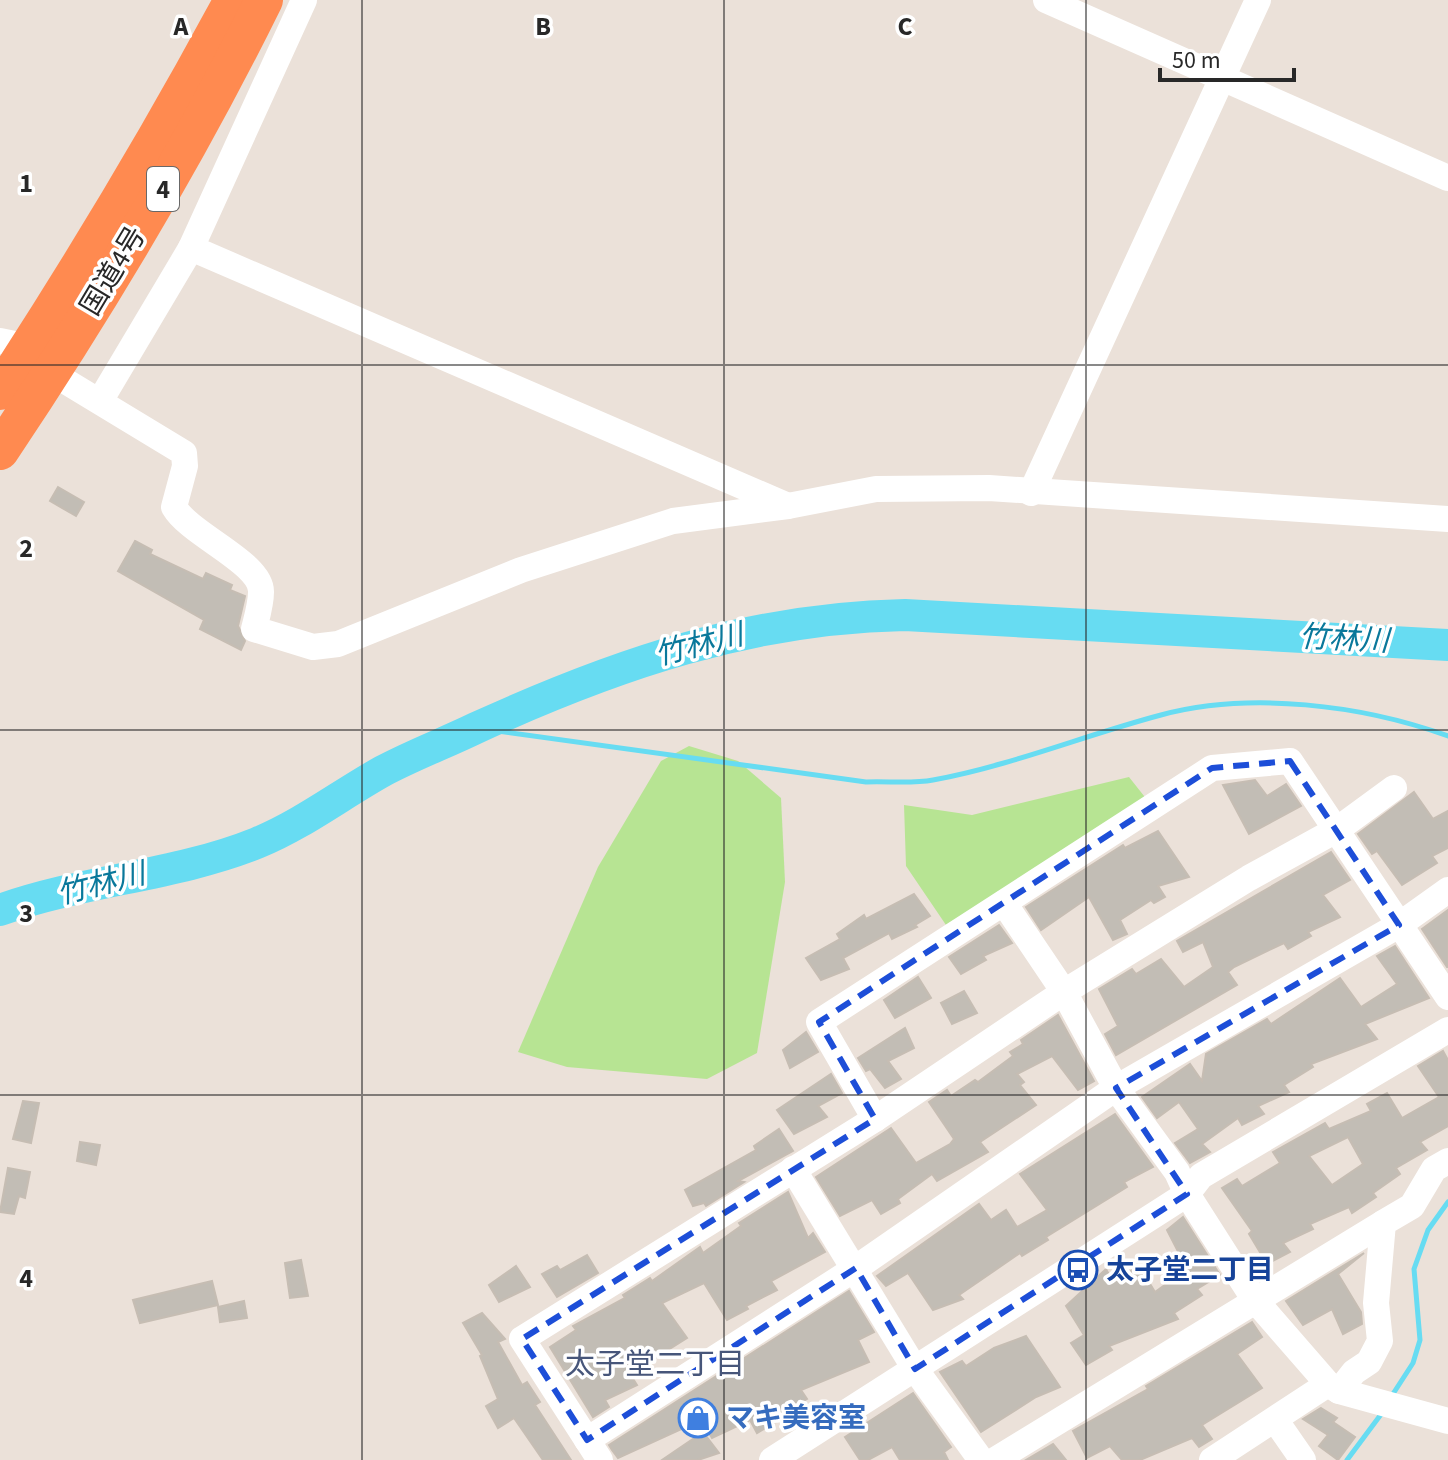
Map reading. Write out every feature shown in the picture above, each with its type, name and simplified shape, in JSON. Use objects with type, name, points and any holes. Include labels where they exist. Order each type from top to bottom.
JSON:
[{"type":"highway","name":"国道4号","points":[[27,353],[162,132],[233,0]]},
{"type":"highway","name":"国道4号","points":[[27,353],[187,149],[264,0]]},
{"type":"highway","name":"4","points":[[0,391],[27,353]]},
{"type":"highway","name":"4","points":[[0,451],[27,353]]},
{"type":"street","points":[[100,401],[191,248],[304,0]]},
{"type":"street","points":[[1046,0],[1448,178]]},
{"type":"street","points":[[1031,493],[1258,0]]},
{"type":"street","points":[[191,248],[788,506]]},
{"type":"street","points":[[27,353],[184,453],[185,466],[174,507],[182,520],[254,572],[262,591],[254,629],[313,647],[338,644],[521,570],[673,521],[788,506],[876,489],[989,488],[1448,519]]},
{"type":"street","points":[[875,1119],[819,1022],[1212,768],[1290,761],[1448,997]]},
{"type":"street","points":[[1394,788],[1338,829],[1249,878],[1064,992],[875,1119],[522,1339],[593,1450],[1116,1088],[1399,925],[1448,890]]},
{"type":"street","points":[[1004,903],[1064,992],[1116,1088],[1177,1172],[1187,1194],[1254,1299],[1334,1387],[1448,1421]]},
{"type":"street","points":[[772,1460],[1187,1194],[1201,1176],[1448,1030]]},
{"type":"street","points":[[995,1460],[1254,1299],[1412,1206],[1434,1169],[1448,1161]]},
{"type":"street","points":[[793,1169],[915,1369],[981,1460]]},
{"type":"street","points":[[1212,1460],[1334,1387],[1369,1362],[1380,1341],[1376,1303],[1383,1223]]},
{"type":"street","points":[[1276,1421],[1303,1460]]},
{"type":"highlighted area","points":[[1290,761],[1399,925],[1116,1088],[1187,1194],[915,1369],[856,1268],[587,1440],[522,1339],[875,1119],[819,1022],[1212,768]]},
{"type":"green space","points":[[689,746],[738,761],[781,798],[785,882],[757,1053],[707,1079],[567,1067],[518,1052],[598,867],[661,761]]},
{"type":"green space","points":[[1129,777],[1148,801],[946,925],[906,866],[904,805],[972,815]]},
{"type":"building","points":[[58,487],[84,502],[76,516],[50,501]]},
{"type":"building","points":[[135,541],[152,550],[150,554],[203,579],[206,573],[232,585],[230,590],[245,596],[238,626],[245,641],[241,650],[200,629],[204,620],[118,571]]},
{"type":"building","points":[[1255,780],[1267,796],[1286,784],[1301,806],[1249,834],[1223,785]]},
{"type":"building","points":[[1414,792],[1433,819],[1448,811],[1448,848],[1432,856],[1437,863],[1402,885],[1377,851],[1372,854],[1358,834]]},
{"type":"building","points":[[1158,831],[1189,877],[1158,886],[1165,897],[1154,903],[1151,900],[1120,920],[1127,934],[1113,940],[1089,897],[1041,930],[1026,907],[1123,845],[1125,848]]},
{"type":"building","points":[[1331,852],[1350,880],[1323,895],[1340,917],[1308,932],[1311,936],[1288,949],[1284,943],[1234,967],[1228,972],[1237,985],[1116,1055],[1105,1034],[1118,1026],[1099,989],[1132,969],[1136,974],[1161,959],[1184,987],[1213,967],[1203,942],[1183,952],[1177,941]]},
{"type":"building","points":[[914,894],[930,916],[915,925],[917,927],[892,939],[889,933],[843,958],[849,969],[821,980],[806,958],[840,939],[837,934],[864,915],[866,919]]},
{"type":"building","points":[[1448,910],[1448,967],[1447,967],[1422,929]]},
{"type":"building","points":[[999,925],[1012,943],[983,956],[986,960],[961,974],[949,957]]},
{"type":"building","points":[[1395,946],[1429,998],[1365,1024],[1377,1039],[1311,1064],[1313,1067],[1284,1085],[1289,1092],[1258,1106],[1264,1114],[1242,1125],[1238,1118],[1202,1144],[1210,1152],[1190,1163],[1175,1143],[1198,1129],[1179,1102],[1157,1118],[1142,1097],[1190,1064],[1202,1081],[1206,1054],[1267,1019],[1271,1024],[1340,978],[1361,1007],[1397,984],[1377,956]]},
{"type":"building","points":[[918,977],[931,998],[895,1018],[884,1000]]},
{"type":"building","points":[[964,991],[977,1013],[952,1024],[941,1003]]},
{"type":"building","points":[[1058,1015],[1094,1081],[1078,1090],[1052,1056],[1017,1074],[1024,1082],[1020,1085],[1036,1105],[980,1142],[988,1152],[937,1181],[932,1174],[898,1199],[900,1203],[881,1214],[872,1200],[840,1216],[816,1177],[891,1128],[916,1163],[950,1144],[954,1139],[929,1102],[947,1090],[951,1096],[975,1080],[978,1082],[1013,1056],[1010,1052],[1023,1044],[1021,1040]]},
{"type":"building","points":[[905,1028],[914,1048],[888,1061],[901,1079],[885,1088],[870,1069],[866,1071],[858,1058]]},
{"type":"building","points":[[806,1032],[818,1052],[790,1068],[783,1050]]},
{"type":"building","points":[[1443,1051],[1448,1060],[1448,1126],[1420,1142],[1427,1150],[1396,1168],[1400,1174],[1373,1193],[1376,1197],[1352,1213],[1349,1207],[1310,1224],[1313,1229],[1283,1243],[1290,1252],[1267,1264],[1249,1234],[1252,1231],[1222,1188],[1237,1179],[1242,1186],[1280,1163],[1273,1152],[1325,1123],[1329,1129],[1371,1111],[1367,1104],[1387,1093],[1402,1118],[1439,1097],[1418,1066]],"holes":[[[1348,1137],[1363,1164],[1332,1185],[1309,1156]]]},
{"type":"building","points":[[831,1074],[842,1093],[818,1106],[827,1117],[794,1134],[777,1110]]},
{"type":"building","points":[[23,1101],[39,1103],[31,1143],[13,1139]]},
{"type":"building","points":[[1115,1114],[1153,1167],[1124,1182],[1127,1187],[959,1295],[963,1299],[933,1310],[908,1273],[886,1286],[877,1276],[979,1204],[991,1220],[1006,1210],[1017,1227],[1047,1210],[1020,1174]]},
{"type":"building","points":[[779,1129],[793,1151],[738,1181],[744,1182],[706,1206],[704,1203],[693,1206],[685,1190],[756,1150],[754,1146]]},
{"type":"building","points":[[80,1142],[100,1145],[96,1165],[77,1161]]},
{"type":"building","points":[[8,1168],[30,1172],[25,1198],[19,1196],[14,1214],[0,1212]]},
{"type":"building","points":[[788,1192],[808,1238],[813,1233],[825,1252],[771,1281],[777,1290],[727,1320],[704,1283],[662,1303],[687,1338],[630,1374],[637,1385],[605,1400],[609,1407],[593,1417],[550,1347],[576,1330],[573,1326],[625,1298],[623,1295],[650,1278],[652,1281],[700,1247],[703,1253],[741,1226],[739,1223]]},
{"type":"building","points":[[1183,1217],[1220,1275],[1197,1289],[1202,1295],[1174,1313],[1178,1319],[1109,1346],[1112,1350],[1086,1365],[1071,1343],[1084,1335],[1066,1306],[1106,1269],[1113,1282],[1139,1266],[1155,1292],[1187,1269],[1167,1230]]},
{"type":"building","points":[[1364,1253],[1338,1274],[1361,1312],[1362,1324],[1343,1334],[1332,1309],[1303,1325],[1286,1301]]},
{"type":"building","points":[[587,1255],[598,1273],[557,1297],[542,1274],[557,1266],[560,1270]]},
{"type":"building","points":[[301,1260],[308,1296],[290,1298],[285,1263]]},
{"type":"building","points":[[516,1266],[530,1287],[499,1302],[489,1285]]},
{"type":"building","points":[[212,1281],[218,1305],[140,1323],[133,1300]]},
{"type":"building","points":[[849,1291],[874,1332],[858,1340],[869,1362],[801,1390],[807,1399],[774,1417],[777,1421],[757,1433],[750,1420],[712,1438],[701,1420],[618,1458],[612,1450],[609,1445]]},
{"type":"building","points":[[244,1301],[247,1318],[220,1322],[218,1307]]},
{"type":"building","points":[[482,1313],[505,1339],[498,1342],[522,1385],[527,1382],[540,1402],[535,1405],[571,1460],[543,1460],[514,1418],[498,1428],[486,1406],[498,1399],[482,1355],[463,1323]]},
{"type":"building","points":[[1252,1322],[1262,1337],[1237,1354],[1262,1388],[1202,1425],[1212,1439],[1199,1447],[1192,1438],[1140,1460],[1122,1460],[1110,1446],[1087,1458],[1073,1431],[1148,1389],[1146,1386]]},
{"type":"building","points":[[1026,1336],[1060,1387],[1036,1397],[981,1432],[940,1372],[962,1361],[966,1366],[994,1348]]},
{"type":"building","points":[[913,1393],[951,1447],[944,1452],[948,1460],[900,1460],[892,1447],[868,1460],[860,1460],[845,1437]]},
{"type":"building","points":[[1321,1408],[1337,1418],[1333,1422],[1355,1437],[1338,1460],[1319,1446],[1328,1435],[1303,1419]]},
{"type":"building","points":[[703,1432],[719,1453],[698,1460],[662,1460]]},
{"type":"building","points":[[1053,1444],[1066,1460],[1026,1460]]},
{"type":"waterway","name":"竹林川","points":[[0,910],[64,892],[194,863],[257,843],[290,827],[394,765],[528,705],[632,665],[738,635],[792,625],[905,615],[1448,645]]},
{"type":"waterway","points":[[476,728],[866,782],[925,781],[962,774],[1161,715],[1231,704],[1268,703],[1343,709],[1415,725],[1448,736]]},
{"type":"waterway","points":[[1391,1397],[1413,1363],[1420,1340],[1414,1269],[1428,1230],[1448,1202]]},
{"type":"waterway","points":[[1347,1460],[1382,1413]]},
{"type":"place","name":"太子堂二丁目","points":[[1078,1270]]},
{"type":"place","name":"マキ美容室","points":[[698,1418]]},
{"type":"district","name":"太子堂二丁目","points":[[655,1364]]}]
